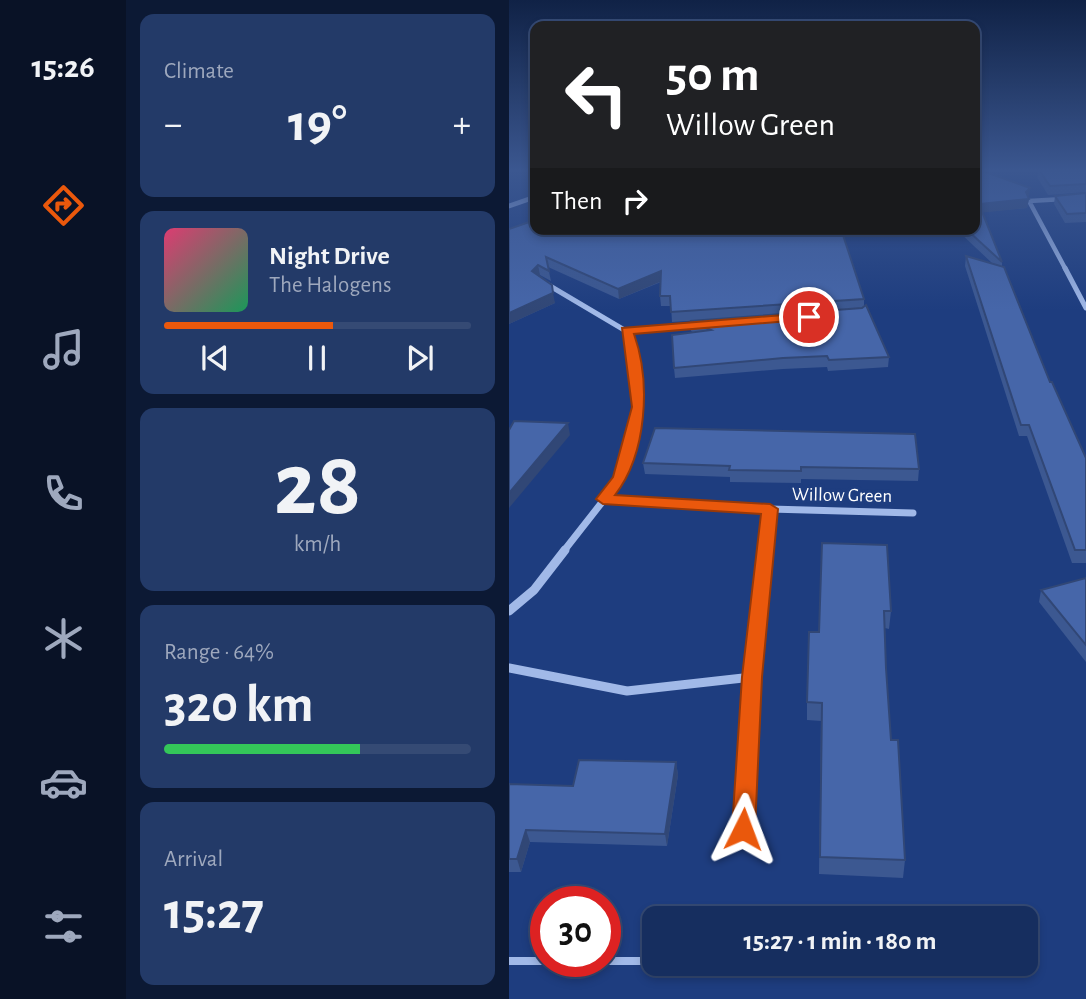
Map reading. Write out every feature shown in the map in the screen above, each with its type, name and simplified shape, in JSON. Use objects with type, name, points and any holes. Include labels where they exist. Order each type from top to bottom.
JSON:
[{"type":"street","points":[[1037,217],[1086,308]]},
{"type":"street","points":[[539,280],[626,331],[709,324]]},
{"type":"street","points":[[509,611],[534,590],[621,478],[639,407],[632,347],[626,331]]},
{"type":"street","name":"Willow Green","points":[[603,499],[770,509],[913,513]]},
{"type":"street","name":"Willow Green","points":[[743,829],[752,677],[770,509]]},
{"type":"street","points":[[509,668],[627,691],[752,677]]},
{"type":"lane","points":[[509,961],[530,961]]},
{"type":"lane","points":[[621,961],[642,961]]},
{"type":"building","points":[[980,217],[984,217],[1002,262],[973,235],[980,235]]},
{"type":"building","points":[[530,222],[530,235],[843,235],[864,299],[671,312],[670,296],[660,296],[661,271],[618,289],[546,257],[549,271],[538,265],[532,271],[552,285],[553,293],[509,313],[509,229]]},
{"type":"building","points":[[966,256],[1004,267],[1050,382],[1086,458],[1086,550],[1075,550],[1029,425],[1021,425]]},
{"type":"building","points":[[866,305],[889,357],[829,360],[827,356],[783,358],[674,368],[672,335],[711,330],[690,321],[862,308]]},
{"type":"building","points":[[514,421],[568,423],[509,493],[509,430]]},
{"type":"building","points":[[655,428],[915,434],[919,469],[801,467],[801,471],[729,470],[730,466],[643,463]]},
{"type":"building","points":[[822,543],[887,545],[891,611],[884,611],[886,668],[891,740],[898,740],[905,860],[820,857],[822,703],[807,702],[809,632],[819,632]]},
{"type":"building","points":[[1086,578],[1086,645],[1041,590]]},
{"type":"building","points":[[579,760],[676,762],[665,834],[526,830],[517,859],[509,859],[509,784],[573,786]]},
{"type":"route","points":[[743,829],[752,677],[770,509],[603,499],[621,478],[639,407],[632,347],[626,331],[809,317]]}]
